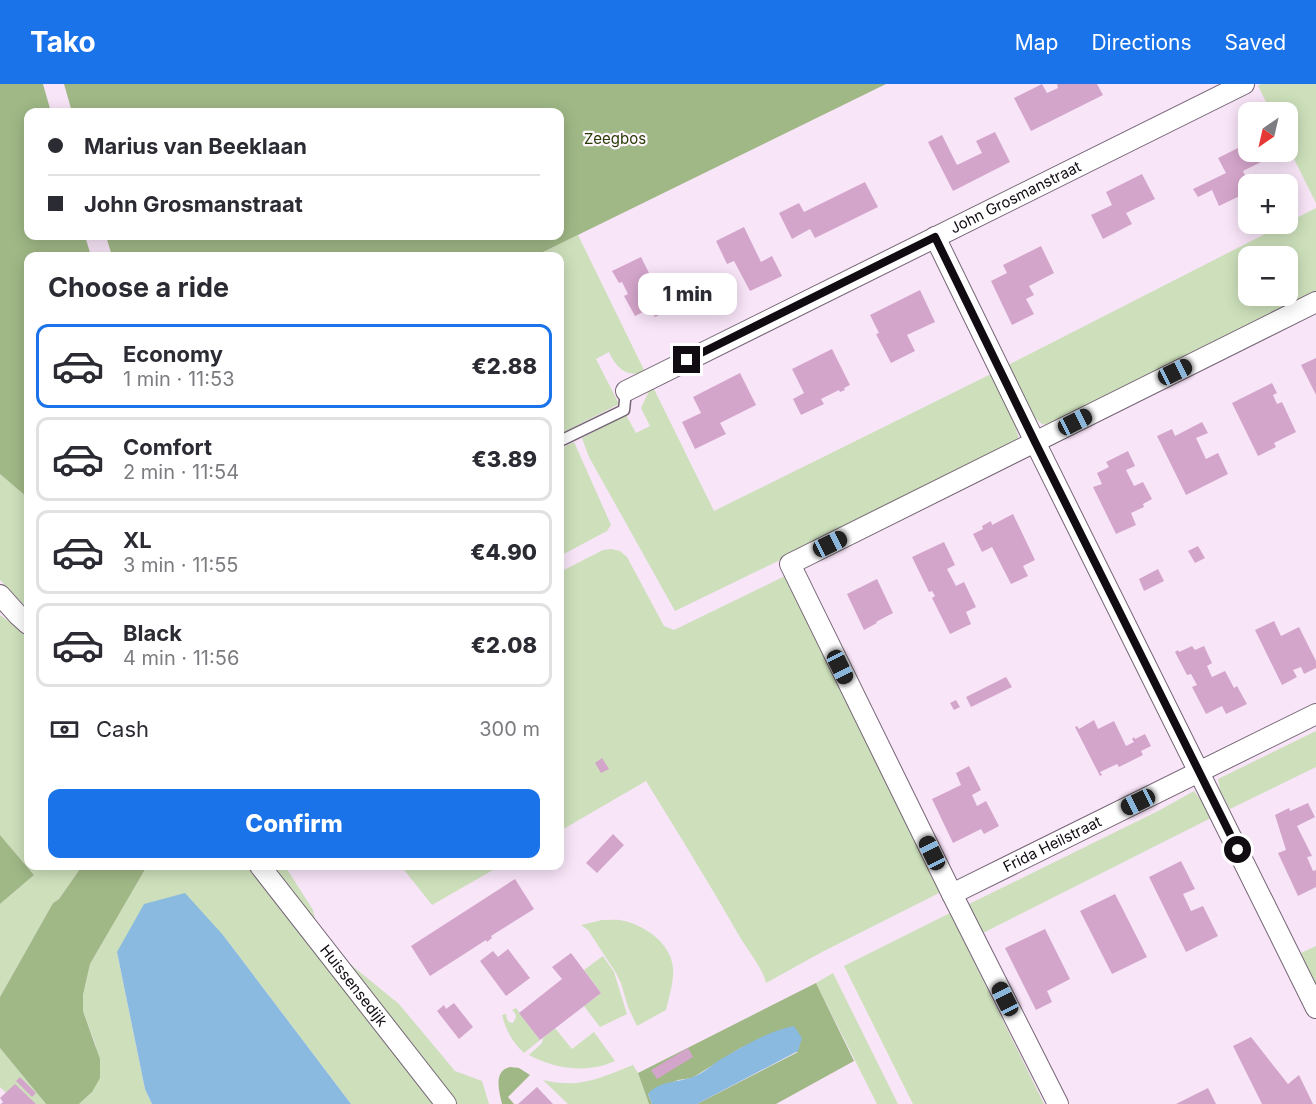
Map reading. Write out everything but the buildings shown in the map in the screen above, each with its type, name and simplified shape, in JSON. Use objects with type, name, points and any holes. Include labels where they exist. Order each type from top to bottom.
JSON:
[{"type":"street","name":"John Grosmanstraat","points":[[626,391],[1244,84]]},
{"type":"street","points":[[935,237],[1316,1008]]},
{"type":"street","points":[[1058,1104],[790,564],[1316,302]]},
{"type":"street","points":[[0,595],[23,619]]},
{"type":"street","name":"Frida Heilstraat","points":[[952,894],[1316,714]]},
{"type":"street","name":"Huissensedijk","points":[[263,870],[446,1104]]},
{"type":"lane","points":[[564,439],[624,410],[626,391]]},
{"type":"green space","points":[[0,84],[43,84],[50,108],[24,108],[24,240],[86,240],[90,252],[24,252],[24,495],[0,474]]},
{"type":"green space","name":"Zeegbos","points":[[64,84],[886,84],[543,252],[111,252],[107,240],[564,240],[564,108],[71,108]]},
{"type":"green space","points":[[1261,84],[1316,84],[1316,203],[1296,162],[1298,162],[1298,102],[1266,102],[1258,86]]},
{"type":"green space","points":[[1316,208],[1316,294],[1298,303],[1298,246],[1241,246],[1265,234],[1298,234],[1298,217]]},
{"type":"green space","points":[[578,235],[645,372],[628,373],[615,363],[609,352],[596,359],[619,404],[564,432],[564,252],[543,252]]},
{"type":"green space","points":[[1238,248],[1238,306],[1292,306],[1051,426],[1042,424],[1033,416],[1008,365]]},
{"type":"green space","points":[[991,374],[1014,422],[1019,439],[1013,447],[675,611],[589,457],[582,438],[626,415],[636,433],[650,426],[641,408],[653,387],[714,511]]},
{"type":"green space","points":[[574,442],[611,525],[607,531],[564,554],[564,447]]},
{"type":"green space","points":[[0,474],[24,495],[24,605],[0,580]]},
{"type":"green space","points":[[603,550],[620,551],[627,557],[664,626],[674,630],[787,575],[943,891],[766,983],[759,967],[646,781],[564,829],[564,570]]},
{"type":"green space","points":[[0,615],[24,632],[24,863],[0,835]]},
{"type":"green space","points":[[1316,731],[1316,767],[1230,809],[1220,790],[1218,779]]},
{"type":"green space","points":[[1194,791],[1211,818],[981,934],[967,905]]},
{"type":"green space","points":[[0,835],[24,863],[24,870],[30,870],[34,875],[0,904]]},
{"type":"green space","points":[[30,870],[79,870],[59,899],[53,903],[0,997],[0,904],[34,875]]},
{"type":"green space","points":[[79,870],[145,870],[90,964],[83,995],[83,1011],[100,1059],[100,1078],[92,1092],[79,1104],[46,1104],[0,1048],[0,997],[53,903],[59,899]]},
{"type":"green space","points":[[145,870],[255,870],[438,1104],[351,1104],[223,935],[117,952],[145,1089],[152,1104],[79,1104],[92,1092],[96,1046],[83,1011],[83,995],[90,964]]},
{"type":"green space","points":[[273,870],[288,870],[313,910],[316,923]]},
{"type":"green space","points":[[404,870],[493,870],[432,905]]},
{"type":"green space","points":[[950,913],[1044,1104],[913,1104],[844,966]]},
{"type":"green space","points":[[602,920],[622,920],[642,928],[663,944],[671,959],[673,979],[666,1010],[637,1026],[616,973],[588,930],[581,925]]},
{"type":"green space","points":[[1316,946],[1316,988],[1299,954]]},
{"type":"green space","points":[[339,955],[399,1004],[455,1071],[482,1081],[489,1104],[456,1104]]},
{"type":"green space","points":[[603,956],[614,972],[627,1014],[600,1027],[584,1006],[601,993],[584,970]]},
{"type":"green space","points":[[833,973],[898,1104],[877,1104],[816,983]]},
{"type":"green space","points":[[816,983],[854,1061],[776,1104],[697,1104],[798,1052],[742,1047],[692,1078],[678,1080],[648,1094],[652,1104],[649,1104],[638,1073]]},
{"type":"green space","points":[[516,1008],[540,1040],[524,1053],[510,1036],[502,1015],[506,1014],[509,1022],[513,1023],[516,1017],[512,1010]]},
{"type":"green space","points":[[555,1028],[572,1049],[594,1032],[615,1061],[582,1069],[550,1064],[529,1055]]},
{"type":"green space","points":[[0,1048],[46,1104],[18,1104],[0,1087]]},
{"type":"green space","points":[[633,1065],[649,1104],[568,1104],[543,1080],[579,1083],[600,1078]]},
{"type":"green space","points":[[519,1068],[530,1075],[508,1097],[514,1104],[502,1104],[499,1077],[505,1069]]},
{"type":"water","points":[[185,893],[223,935],[351,1104],[152,1104],[145,1089],[117,952],[144,904]]},
{"type":"water","points":[[794,1026],[802,1038],[798,1051],[697,1104],[652,1104],[648,1094],[657,1087],[694,1077],[755,1041]]},
{"type":"route","points":[[687,360],[935,237],[1238,850]]}]
